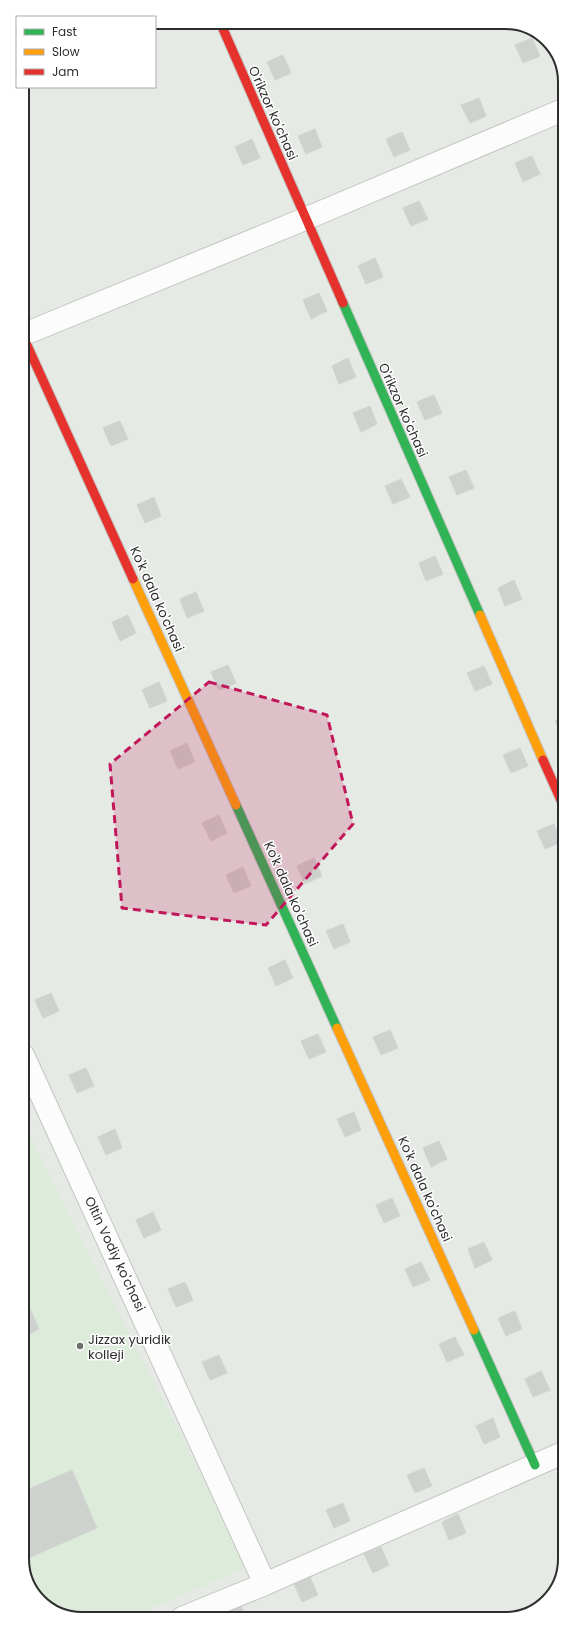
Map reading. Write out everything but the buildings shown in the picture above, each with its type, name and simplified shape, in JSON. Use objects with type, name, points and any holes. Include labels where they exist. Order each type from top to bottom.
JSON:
[{"type":"street","name":"O'rikzor ko'chasi","points":[[223,29],[558,793]]},
{"type":"street","points":[[29,333],[305,219],[558,112]]},
{"type":"street","name":"Ko'k dala ko'chasi","points":[[29,348],[536,1465]]},
{"type":"street","name":"Oltin Vodiy ko'chasi","points":[[29,1068],[266,1584]]},
{"type":"street","points":[[197,1612],[266,1584],[558,1455]]},
{"type":"highlighted area","points":[[209,682],[327,715],[353,824],[266,925],[122,908],[110,764]]},
{"type":"shaded area","name":"Jizzax yuridik kolleji","points":[[29,1135],[248,1567],[142,1612],[78,1612],[62,1608],[55,1605],[42,1594],[33,1579],[29,1566]]},
{"type":"traffic: fast","points":[[343,303],[480,615]]},
{"type":"traffic: fast","points":[[236,805],[337,1028]]},
{"type":"traffic: fast","points":[[474,1330],[535,1465]]},
{"type":"traffic: slow","points":[[133,579],[236,805]]},
{"type":"traffic: slow","points":[[480,615],[543,760]]},
{"type":"traffic: slow","points":[[337,1028],[474,1330]]},
{"type":"traffic: jam","points":[[223,29],[343,303]]},
{"type":"traffic: jam","points":[[29,349],[133,579]]},
{"type":"traffic: jam","points":[[543,760],[558,794]]},
{"type":"place","name":"Jizzax yuridik kolleji","points":[[80,1346]]}]
